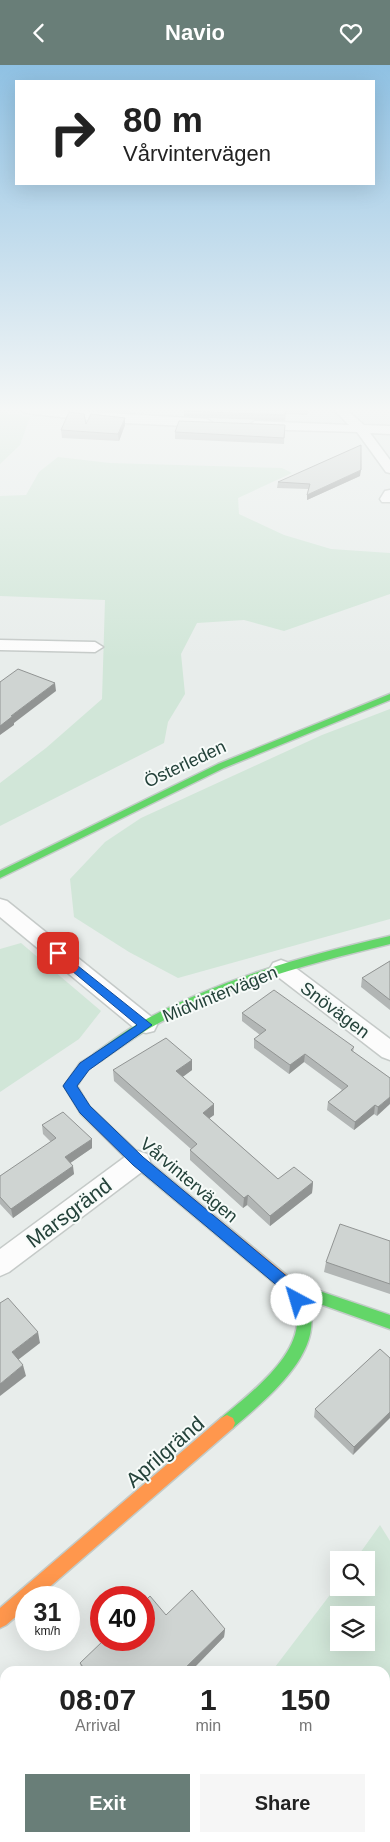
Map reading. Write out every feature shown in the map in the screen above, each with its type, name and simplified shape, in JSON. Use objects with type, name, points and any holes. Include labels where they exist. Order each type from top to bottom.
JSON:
[{"type":"street","points":[[0,645],[94,647]]},
{"type":"street","name":"Österleden","points":[[0,875],[221,765],[390,697]]},
{"type":"street","name":"Midvintervägen","points":[[0,906],[146,1025],[206,996],[281,968],[321,955],[390,940]]},
{"type":"street","name":"Snövägen","points":[[281,968],[390,1051]]},
{"type":"street","name":"Vårvintervägen","points":[[146,1025],[84,1067],[70,1086],[85,1110],[138,1161],[291,1288],[390,1322]]},
{"type":"street","name":"Marsgränd","points":[[0,1264],[138,1161]]},
{"type":"street","name":"Aprilgränd","points":[[0,1619],[191,1457],[279,1376],[303,1340],[304,1311],[291,1288]]},
{"type":"green space","points":[[27,493],[249,493],[238,498],[239,514],[284,535],[331,549],[390,553],[390,594],[284,631],[244,620],[197,623],[181,654],[185,694],[168,722],[164,743],[0,826],[0,783],[46,748],[102,699],[105,600],[0,596],[0,496],[26,495]]},
{"type":"green space","points":[[390,709],[390,919],[178,978],[129,952],[74,917],[70,879],[105,842],[141,818],[322,735]]},
{"type":"green space","points":[[21,943],[101,1011],[79,1039],[0,1092],[0,949]]},
{"type":"green space","points":[[380,1525],[390,1541],[390,1666],[276,1666],[330,1595],[375,1596],[375,1551],[361,1551]]},
{"type":"building","points":[[18,669],[55,683],[0,726],[0,682]]},
{"type":"building","points":[[390,961],[390,1000],[362,978]]},
{"type":"building","points":[[274,990],[354,1047],[351,1050],[390,1078],[390,1097],[378,1107],[375,1105],[355,1122],[328,1102],[348,1086],[305,1054],[290,1065],[254,1039],[266,1030],[242,1013]]},
{"type":"building","points":[[166,1038],[192,1060],[176,1071],[214,1104],[203,1113],[278,1179],[294,1167],[313,1182],[270,1216],[248,1195],[244,1198],[190,1150],[197,1144],[113,1070]]},
{"type":"building","points":[[63,1112],[92,1139],[65,1157],[73,1166],[11,1209],[0,1197],[0,1176],[56,1138],[42,1125]]},
{"type":"building","points":[[340,1224],[390,1241],[390,1284],[326,1262]]},
{"type":"building","points":[[8,1298],[38,1332],[12,1352],[23,1365],[0,1384],[0,1303]]},
{"type":"building","points":[[380,1349],[390,1358],[390,1412],[354,1447],[315,1409]]},
{"type":"building","points":[[192,1590],[225,1629],[187,1666],[82,1666],[80,1663],[93,1651],[155,1651],[155,1602],[166,1615]]},
{"type":"traffic: fast","points":[[0,875],[221,766],[390,697]]},
{"type":"traffic: fast","points":[[98,1057],[146,1025],[203,997],[296,964],[390,940]]},
{"type":"traffic: fast","points":[[290,1287],[390,1322]]},
{"type":"traffic: fast","points":[[227,1423],[279,1374],[291,1360],[299,1345],[304,1329],[304,1312],[301,1303],[291,1288]]},
{"type":"traffic: slow","points":[[98,1057],[84,1066],[70,1086],[85,1110],[138,1161],[290,1287]]},
{"type":"traffic: slow","points":[[0,1619],[227,1423]]},
{"type":"route","points":[[58,953],[146,1025],[84,1067],[70,1086],[85,1110],[138,1161],[291,1288],[297,1300]]}]
